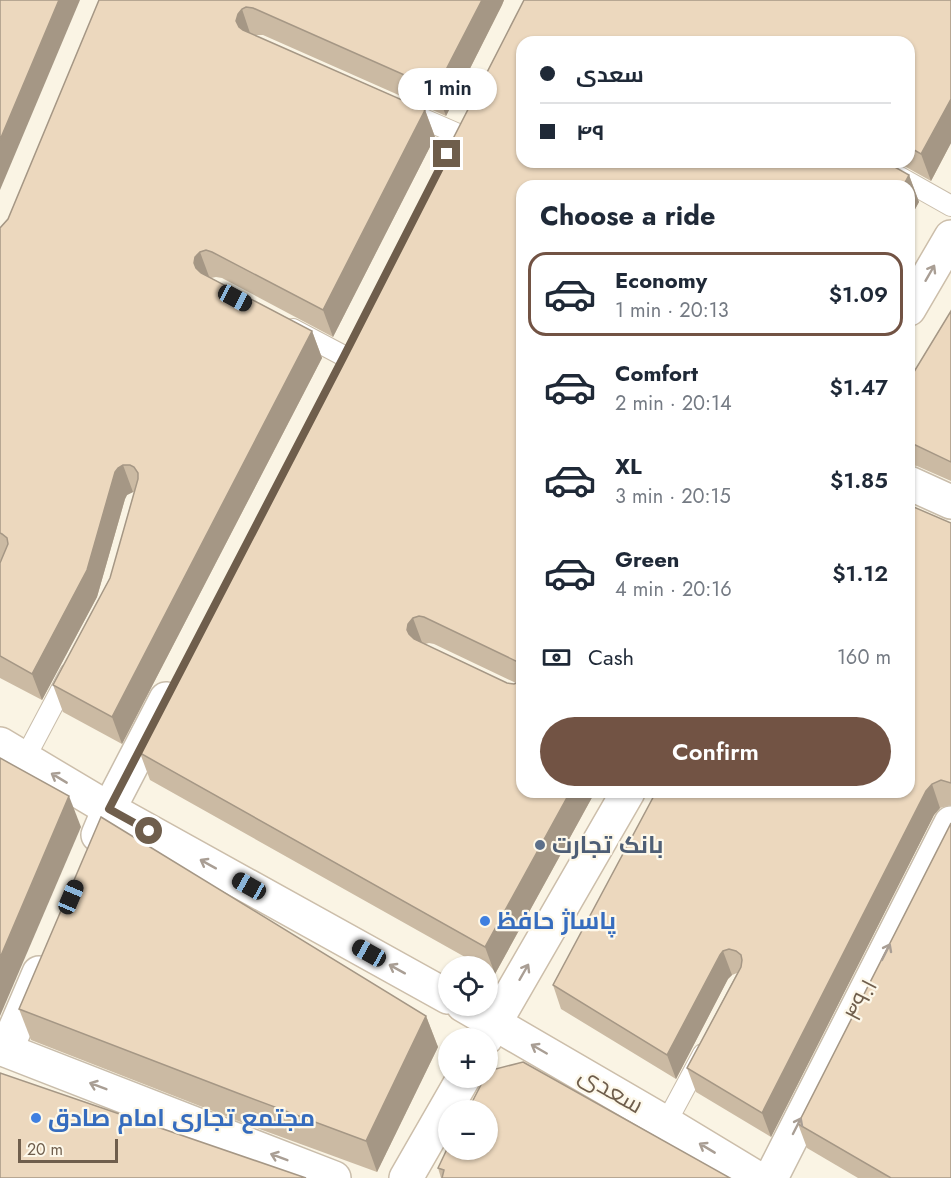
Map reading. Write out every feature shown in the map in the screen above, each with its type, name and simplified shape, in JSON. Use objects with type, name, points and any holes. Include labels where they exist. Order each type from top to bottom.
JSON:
[{"type":"main road","points":[[452,145],[473,104]]},
{"type":"main road","points":[[915,299],[951,237]]},
{"type":"main road","points":[[915,486],[951,502]]},
{"type":"main road","points":[[86,864],[109,809],[180,672]]},
{"type":"main road","points":[[12,751],[109,809],[438,991]]},
{"type":"main road","points":[[491,1028],[625,798]]},
{"type":"main road","name":"۴۹.۱","points":[[771,1178],[951,823]]},
{"type":"main road","points":[[48,951],[3,1049],[334,1178]]},
{"type":"main road","name":"سعدی","points":[[475,1016],[488,1028]]},
{"type":"main road","name":"سعدی","points":[[498,1034],[666,1123],[757,1178]]},
{"type":"main road","points":[[406,1178],[458,1088]]},
{"type":"lane","points":[[384,102],[452,145]]},
{"type":"lane","points":[[884,168],[905,180]]},
{"type":"lane","points":[[915,186],[951,206]]},
{"type":"lane","points":[[275,320],[344,356]]},
{"type":"lane","points":[[12,751],[80,653]]},
{"type":"lane","points":[[666,1123],[713,1034]]},
{"type":"building","points":[[0,0],[59,0],[0,140]]},
{"type":"building","points":[[99,0],[482,0],[436,89],[253,8],[246,7],[238,14],[236,21],[243,30],[425,110],[323,310],[212,252],[206,250],[195,257],[194,263],[201,273],[312,331],[112,717],[53,685],[110,578],[138,479],[138,473],[134,467],[123,465],[115,472],[87,570],[32,674],[0,656],[0,563],[8,544],[7,538],[0,533],[0,228],[8,219]]},
{"type":"building","points":[[524,0],[951,0],[951,99],[921,154],[915,150],[915,36],[516,36],[516,168],[897,168],[909,175],[906,180],[516,180],[516,661],[424,617],[413,618],[407,630],[414,639],[507,683],[516,683],[516,798],[567,798],[485,947],[140,753],[149,736],[145,735]]},
{"type":"building","points":[[951,311],[951,462],[915,445],[915,370]]},
{"type":"building","points":[[915,508],[951,523],[951,783],[941,780],[932,784],[926,791],[762,1113],[687,1068],[741,967],[741,955],[736,951],[729,949],[720,955],[667,1055],[553,985],[653,798],[915,798]]},
{"type":"building","points":[[0,758],[69,796],[0,958]]},
{"type":"building","points":[[101,817],[426,1016],[366,1141],[19,1009]]},
{"type":"building","points":[[951,823],[951,1178],[891,1178],[798,1124]]},
{"type":"building","points":[[523,1062],[730,1178],[442,1178],[444,1170],[438,1168],[442,1160],[498,1160],[498,1100],[473,1100],[479,1088],[498,1088],[498,1068]]},
{"type":"building","name":"مجتمع تجاری امام صادق","points":[[0,1073],[306,1178],[0,1178]]},
{"type":"place","name":"بانک تجارت","points":[[540,845]]},
{"type":"place","name":"پاساژ حافظ","points":[[485,921]]},
{"type":"place","name":"مجتمع تجاری امام صادق","points":[[36,1118]]},
{"type":"route","points":[[149,831],[109,809],[447,154]]}]
